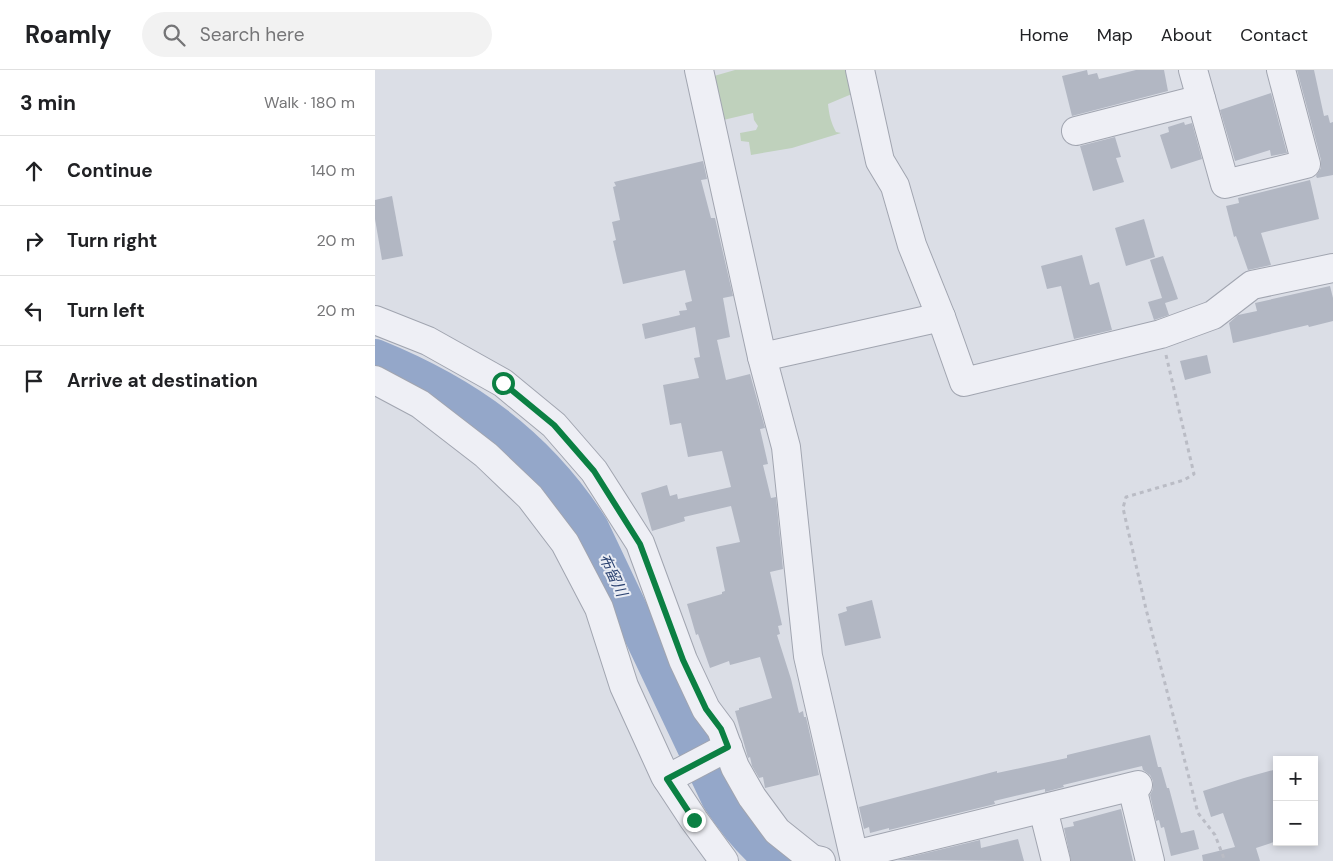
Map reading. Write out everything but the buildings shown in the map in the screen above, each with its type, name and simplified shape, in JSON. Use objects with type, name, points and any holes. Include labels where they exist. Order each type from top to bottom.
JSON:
[{"type":"street","points":[[699,70],[761,357],[786,447],[808,656],[854,858],[1135,786],[1150,861]]},
{"type":"street","points":[[860,70],[880,161],[895,186],[912,245],[941,317],[964,382],[1161,334],[1213,315],[1252,285],[1333,268]]},
{"type":"street","points":[[1193,70],[1225,184],[1306,164],[1281,70]]},
{"type":"street","points":[[1076,131],[1201,99]]},
{"type":"street","points":[[761,357],[941,317]]},
{"type":"street","points":[[375,320],[428,341],[503,383],[554,425],[594,471],[640,544],[683,660],[706,709],[721,729],[726,748],[752,797],[777,831],[812,858],[821,861]]},
{"type":"street","points":[[375,380],[420,404],[486,455],[530,497],[565,543],[599,608],[624,686],[669,778],[694,820],[725,861]]},
{"type":"street","points":[[669,778],[726,748]]},
{"type":"street","points":[[1043,809],[1056,861]]},
{"type":"path","points":[[1161,334],[1194,474],[1184,480],[1127,497],[1123,508],[1146,609],[1198,813],[1215,835],[1225,861]]},
{"type":"green space","points":[[735,70],[855,70],[859,91],[828,104],[834,129],[836,132],[841,133],[792,148],[751,155],[749,142],[741,141],[740,133],[756,130],[758,126],[754,120],[753,113],[719,121],[707,78]]},
{"type":"waterway","name":"布留川","points":[[375,357],[440,388],[469,405],[497,425],[523,447],[570,498],[591,528],[719,798],[744,832],[775,861]]},
{"type":"route","points":[[503,383],[554,425],[594,471],[640,544],[683,660],[706,709],[721,729],[728,747],[667,779],[694,820]]}]
